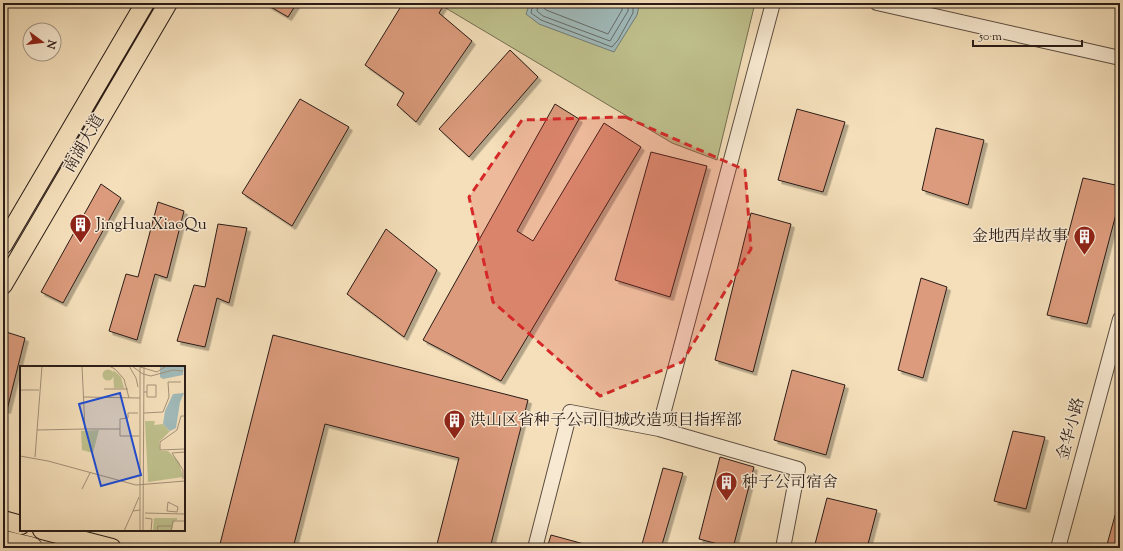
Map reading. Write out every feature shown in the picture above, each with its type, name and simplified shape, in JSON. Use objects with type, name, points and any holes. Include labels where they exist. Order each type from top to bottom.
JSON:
[{"type":"highway","points":[[3,541],[32,548]]},
{"type":"main road","name":"南湖大道","points":[[3,245],[145,3]]},
{"type":"main road","name":"南湖大道","points":[[3,285],[168,3]]},
{"type":"main road","points":[[3,520],[20,525]]},
{"type":"main road","points":[[46,531],[112,548]]},
{"type":"street","points":[[659,429],[773,3]]},
{"type":"street","points":[[877,3],[1120,58]]},
{"type":"street","name":"金华小路","points":[[1058,548],[1120,319]]},
{"type":"street","points":[[535,548],[570,412],[659,429],[798,469],[783,548]]},
{"type":"highlighted area","points":[[625,117],[745,170],[751,249],[682,362],[600,396],[493,302],[469,197],[522,120]]},
{"type":"green space","points":[[444,3],[755,3],[717,160],[672,143],[444,7]]},
{"type":"water","points":[[530,3],[633,3],[639,6],[637,15],[614,52],[539,24],[526,14]]},
{"type":"building","points":[[264,3],[297,3],[288,17]]},
{"type":"building","points":[[403,3],[445,3],[439,13],[472,41],[416,122],[397,105],[404,93],[365,65]]},
{"type":"building","points":[[510,50],[538,77],[469,157],[439,129]]},
{"type":"building","points":[[300,99],[349,127],[292,226],[242,193]]},
{"type":"building","points":[[555,104],[579,119],[517,231],[533,241],[604,123],[641,147],[501,381],[423,340]]},
{"type":"building","points":[[797,109],[845,122],[823,192],[778,180]]},
{"type":"building","points":[[936,128],[984,140],[968,205],[922,190]]},
{"type":"building","points":[[651,152],[707,166],[670,297],[615,280]]},
{"type":"building","name":"金地西岸故事","points":[[1083,178],[1120,186],[1120,199],[1087,324],[1047,315]]},
{"type":"building","name":"JingHuaXiaoQu","points":[[101,184],[121,198],[63,303],[41,292]]},
{"type":"building","points":[[158,202],[184,211],[167,278],[155,274],[137,340],[109,331],[126,274],[138,277]]},
{"type":"building","points":[[751,213],[791,224],[753,372],[715,360]]},
{"type":"building","points":[[218,224],[247,228],[229,303],[217,298],[205,347],[177,341],[194,285],[205,287]]},
{"type":"building","points":[[386,229],[437,270],[404,337],[347,294]]},
{"type":"building","points":[[921,278],[947,287],[923,378],[898,370]]},
{"type":"building","points":[[3,331],[25,338],[7,410],[3,409]]},
{"type":"building","name":"洪山区省种子公司旧城改造项目指挥部","points":[[273,335],[528,400],[490,548],[436,548],[459,458],[325,424],[293,548],[219,548]]},
{"type":"building","points":[[792,370],[845,385],[826,455],[774,440]]},
{"type":"building","points":[[1013,431],[1045,437],[1026,509],[994,501]]},
{"type":"building","name":"种子公司宿舍","points":[[720,457],[754,467],[733,548],[699,539]]},
{"type":"building","points":[[663,468],[683,473],[661,548],[641,548]]},
{"type":"building","points":[[827,498],[877,510],[867,548],[814,548]]},
{"type":"building","points":[[1116,512],[1120,512],[1120,548],[1106,548]]},
{"type":"building","points":[[551,535],[584,544],[584,548],[547,548]]},
{"type":"place","name":"JingHuaXiaoQu","points":[[81,244]]},
{"type":"place","name":"金地西岸故事","points":[[1084,256]]},
{"type":"place","name":"洪山区省种子公司旧城改造项目指挥部","points":[[455,440]]},
{"type":"place","name":"种子公司宿舍","points":[[726,502]]}]
